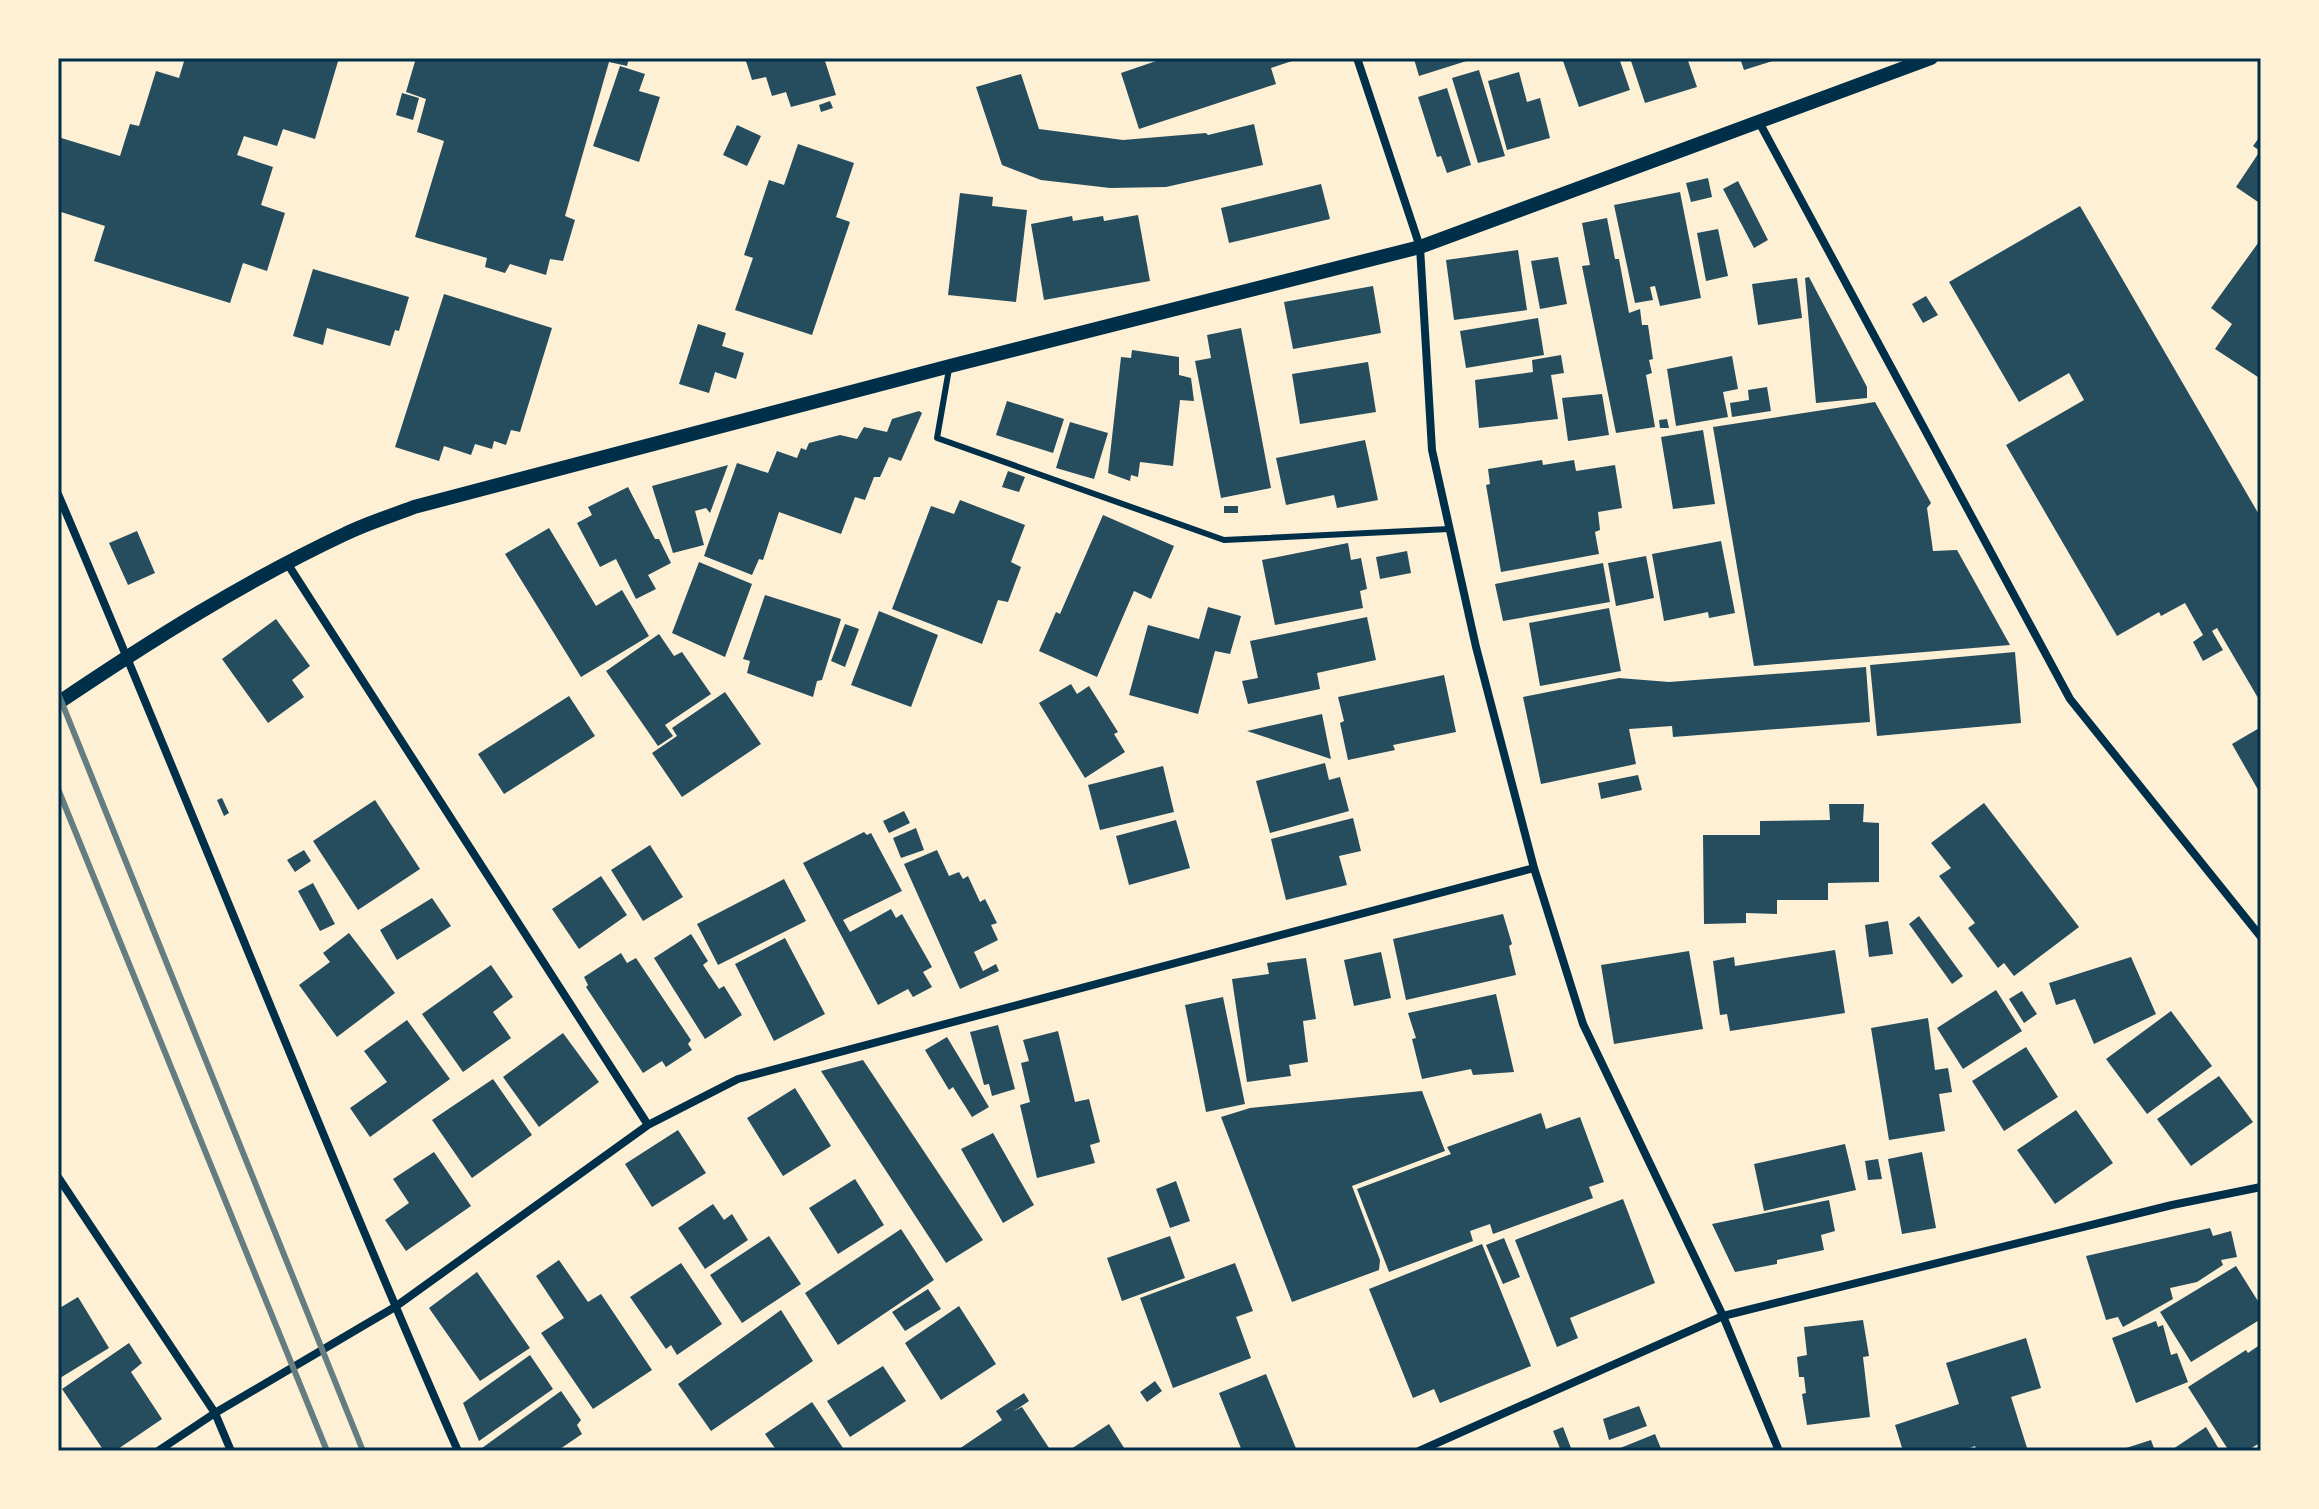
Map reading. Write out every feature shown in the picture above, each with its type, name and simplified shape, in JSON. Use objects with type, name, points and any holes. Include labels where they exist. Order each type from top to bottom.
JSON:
[{"type":"street","points":[[1357,58],[1420,247],[1432,450],[1476,647],[1534,868],[1583,1024],[1723,1316],[1779,1451]]},
{"type":"street","points":[[58,703],[127,656],[287,563],[347,533],[414,507],[1420,247],[1931,58]]},
{"type":"street","points":[[1759,122],[2070,699],[2261,937]]},
{"type":"street","points":[[58,494],[395,1307],[458,1451]]},
{"type":"street","points":[[287,563],[648,1125]]},
{"type":"street","points":[[158,1451],[215,1413],[395,1307],[648,1125],[738,1079],[1534,868]]},
{"type":"street","points":[[58,1177],[215,1413],[231,1451]]},
{"type":"street","points":[[1419,1451],[1723,1316],[2172,1205],[2261,1187]]},
{"type":"lane","points":[[950,366],[937,438],[1224,540],[1449,529]]},
{"type":"building","points":[[185,58],[339,58],[315,139],[283,129],[277,146],[244,136],[237,155],[273,167],[261,205],[285,213],[267,271],[243,263],[230,303],[94,261],[105,226],[58,211],[58,137],[120,156],[130,124],[139,126],[156,71],[179,78]]},
{"type":"building","points":[[416,58],[629,58],[627,66],[609,62],[565,216],[575,220],[563,261],[550,259],[546,275],[510,264],[505,273],[485,267],[487,258],[415,237],[444,141],[417,132],[426,99],[406,92]]},
{"type":"building","points":[[745,58],[824,58],[836,95],[791,107],[786,92],[772,96],[766,77],[752,80]]},
{"type":"building","points":[[1165,58],[1298,59],[1271,68],[1276,84],[1139,129],[1121,73]]},
{"type":"building","points":[[1416,58],[1476,58],[1419,76],[1414,59]]},
{"type":"building","points":[[1562,58],[1619,58],[1630,90],[1579,107]]},
{"type":"building","points":[[1630,58],[1687,58],[1697,87],[1645,103]]},
{"type":"building","points":[[1740,58],[1779,58],[1779,59],[1744,70]]},
{"type":"building","points":[[620,66],[645,74],[639,91],[660,97],[639,162],[593,146]]},
{"type":"building","points":[[1479,70],[1505,156],[1478,163],[1452,78]]},
{"type":"building","points":[[1519,72],[1527,102],[1540,98],[1550,138],[1507,150],[1488,81]]},
{"type":"building","points":[[1021,74],[1039,129],[1123,140],[1208,135],[1254,124],[1263,165],[1166,187],[1110,188],[1041,180],[1002,165],[976,87]]},
{"type":"building","points":[[1447,88],[1471,165],[1447,173],[1441,156],[1437,157],[1418,97]]},
{"type":"building","points":[[402,93],[419,98],[413,120],[396,115]]},
{"type":"building","points":[[830,101],[833,108],[821,112],[819,105]]},
{"type":"building","points":[[737,125],[761,136],[747,166],[723,155]]},
{"type":"building","points":[[2261,135],[2261,204],[2236,187],[2260,151],[2253,146]]},
{"type":"building","points":[[798,144],[854,163],[836,217],[850,222],[812,335],[735,310],[753,258],[744,255],[769,180],[784,185]]},
{"type":"building","points":[[1708,178],[1712,197],[1691,202],[1686,183]]},
{"type":"building","points":[[1738,181],[1768,240],[1754,248],[1723,189]]},
{"type":"building","points":[[1321,184],[1330,219],[1229,243],[1221,208]]},
{"type":"building","points":[[1680,192],[1701,298],[1660,306],[1655,286],[1650,287],[1653,300],[1635,303],[1614,205]]},
{"type":"building","points":[[960,193],[993,197],[992,206],[1027,210],[1016,302],[948,295]]},
{"type":"building","points":[[2080,206],[2261,518],[2261,703],[2217,628],[2212,631],[2223,650],[2203,661],[2193,642],[2203,635],[2185,603],[2161,616],[2159,612],[2117,636],[2006,445],[2084,400],[2069,373],[2019,402],[1949,282]]},
{"type":"building","points":[[1138,215],[1150,281],[1044,300],[1031,224],[1072,216],[1073,221],[1103,216],[1104,221]]},
{"type":"building","points":[[1607,218],[1615,259],[1619,259],[1629,313],[1640,309],[1642,325],[1648,325],[1653,359],[1649,360],[1652,373],[1646,375],[1655,427],[1616,433],[1582,266],[1590,265],[1582,223]]},
{"type":"building","points":[[1718,229],[1728,276],[1706,281],[1697,233]]},
{"type":"building","points":[[2261,239],[2261,379],[2215,349],[2232,324],[2211,308]]},
{"type":"building","points":[[1518,250],[1527,310],[1454,320],[1446,260]]},
{"type":"building","points":[[1558,257],[1567,304],[1540,309],[1531,261]]},
{"type":"building","points":[[313,269],[409,297],[399,331],[395,330],[390,346],[327,328],[323,345],[293,336]]},
{"type":"building","points":[[1809,277],[1867,387],[1867,398],[1816,403],[1805,278]]},
{"type":"building","points":[[1797,278],[1802,318],[1758,325],[1752,284]]},
{"type":"building","points":[[1373,286],[1381,333],[1293,349],[1284,302]]},
{"type":"building","points":[[444,294],[552,328],[520,432],[511,430],[506,445],[494,441],[492,449],[475,444],[471,455],[444,446],[439,461],[395,447]]},
{"type":"building","points":[[1926,296],[1938,315],[1923,323],[1912,304]]},
{"type":"building","points":[[1538,318],[1544,355],[1466,368],[1460,331]]},
{"type":"building","points":[[698,324],[726,333],[722,346],[744,353],[736,379],[715,372],[709,393],[679,384]]},
{"type":"building","points":[[1241,328],[1271,488],[1221,498],[1195,361],[1211,358],[1207,335]]},
{"type":"building","points":[[1132,350],[1179,357],[1179,375],[1191,378],[1194,401],[1180,400],[1173,466],[1140,462],[1138,477],[1131,475],[1130,481],[1108,473],[1121,357],[1131,358]]},
{"type":"building","points":[[1561,355],[1564,373],[1551,375],[1558,419],[1479,428],[1475,380],[1533,372],[1532,360]]},
{"type":"building","points":[[1732,356],[1738,389],[1723,392],[1728,417],[1676,426],[1667,369]]},
{"type":"building","points":[[1368,362],[1376,412],[1300,424],[1292,374]]},
{"type":"building","points":[[1767,387],[1771,411],[1732,417],[1730,403],[1749,400],[1748,390]]},
{"type":"building","points":[[1602,394],[1609,435],[1568,441],[1562,398]]},
{"type":"building","points":[[1007,401],[1064,419],[1053,453],[996,435]]},
{"type":"building","points":[[1875,402],[1931,503],[1927,508],[1933,551],[1957,550],[2010,645],[1754,666],[1713,427]]},
{"type":"building","points":[[919,411],[922,413],[901,461],[889,457],[880,477],[874,477],[865,500],[855,497],[841,534],[779,512],[763,560],[759,559],[752,575],[704,556],[737,463],[768,473],[777,451],[797,458],[801,448],[806,450],[809,443],[840,435],[857,439],[864,427],[887,432],[892,419]]},
{"type":"building","points":[[1667,419],[1669,428],[1660,428],[1659,420]]},
{"type":"building","points":[[1070,422],[1108,433],[1094,479],[1056,468]]},
{"type":"building","points":[[1703,430],[1715,504],[1673,509],[1661,437]]},
{"type":"building","points":[[1365,440],[1378,500],[1337,508],[1334,495],[1286,505],[1276,458]]},
{"type":"building","points":[[1542,460],[1543,465],[1574,460],[1576,471],[1615,465],[1622,508],[1598,512],[1600,530],[1595,532],[1599,554],[1501,572],[1486,485],[1490,484],[1488,469]]},
{"type":"building","points":[[728,465],[710,513],[706,508],[695,511],[704,545],[673,553],[652,486]]},
{"type":"building","points":[[1008,471],[1025,477],[1019,492],[1002,487]]},
{"type":"building","points":[[628,487],[671,563],[648,575],[656,589],[636,599],[616,559],[600,567],[577,523],[592,515],[588,507]]},
{"type":"building","points":[[960,500],[1025,525],[1011,562],[1021,567],[1008,602],[998,600],[982,644],[892,609],[931,506],[954,514]]},
{"type":"building","points":[[1224,506],[1238,506],[1238,513],[1224,513]]},
{"type":"building","points":[[1103,515],[1174,546],[1151,599],[1134,591],[1097,677],[1039,651],[1056,612],[1060,614]]},
{"type":"building","points":[[549,528],[596,606],[622,590],[649,636],[581,677],[505,554]]},
{"type":"building","points":[[137,531],[155,573],[128,585],[109,543]]},
{"type":"building","points":[[1721,541],[1735,613],[1709,618],[1708,612],[1664,621],[1652,554]]},
{"type":"building","points":[[1348,543],[1351,560],[1361,558],[1367,589],[1360,591],[1363,608],[1275,625],[1262,560]]},
{"type":"building","points":[[1407,551],[1411,573],[1380,579],[1376,557]]},
{"type":"building","points":[[1646,556],[1654,598],[1616,606],[1608,563]]},
{"type":"building","points":[[699,562],[752,584],[725,657],[672,633]]},
{"type":"building","points":[[1603,563],[1610,602],[1503,621],[1495,584]]},
{"type":"building","points":[[765,595],[841,619],[822,680],[817,681],[813,697],[747,673],[750,661],[743,659]]},
{"type":"building","points":[[1208,607],[1241,616],[1230,654],[1215,651],[1198,714],[1129,695],[1148,625],[1199,639]]},
{"type":"building","points":[[1609,608],[1621,671],[1540,686],[1529,623]]},
{"type":"building","points":[[879,611],[938,635],[911,707],[851,685]]},
{"type":"building","points":[[1367,617],[1376,660],[1317,673],[1320,689],[1248,704],[1242,681],[1258,678],[1250,641]]},
{"type":"building","points":[[276,619],[310,666],[292,680],[304,697],[268,723],[222,659]]},
{"type":"building","points":[[845,624],[859,629],[845,667],[831,661]]},
{"type":"building","points":[[659,634],[674,656],[682,652],[711,694],[665,725],[673,736],[658,746],[606,671]]},
{"type":"building","points":[[2015,652],[2021,723],[1877,736],[1870,665]]},
{"type":"building","points":[[1866,667],[1870,722],[1673,737],[1672,726],[1629,729],[1636,764],[1541,784],[1523,697],[1619,678],[1669,682]]},
{"type":"building","points":[[1444,675],[1456,732],[1393,745],[1395,750],[1348,760],[1338,697]]},
{"type":"building","points":[[1071,684],[1077,694],[1089,686],[1118,732],[1114,734],[1125,752],[1085,778],[1039,703]]},
{"type":"building","points":[[725,692],[761,744],[682,797],[652,753],[677,736],[672,728]]},
{"type":"building","points":[[569,696],[595,736],[504,794],[478,754]]},
{"type":"building","points":[[1322,714],[1331,759],[1247,731]]},
{"type":"building","points":[[2261,727],[2261,795],[2232,744]]},
{"type":"building","points":[[1325,763],[1329,780],[1340,777],[1349,811],[1270,833],[1256,781]]},
{"type":"building","points":[[1163,766],[1174,812],[1100,830],[1088,785]]},
{"type":"building","points":[[1638,775],[1642,790],[1601,799],[1598,783]]},
{"type":"building","points":[[222,798],[229,813],[224,816],[217,800]]},
{"type":"building","points":[[375,800],[420,869],[358,910],[313,841]]},
{"type":"building","points":[[1984,803],[2079,927],[2014,976],[2004,963],[1998,968],[1968,928],[1975,923],[1939,876],[1951,868],[1931,843]]},
{"type":"building","points":[[1829,804],[1864,804],[1863,822],[1879,823],[1879,882],[1828,883],[1828,900],[1777,900],[1777,914],[1746,913],[1746,923],[1704,924],[1703,835],[1760,835],[1760,821],[1830,820]]},
{"type":"building","points":[[904,811],[910,823],[889,833],[883,821]]},
{"type":"building","points":[[1353,818],[1361,851],[1339,856],[1347,885],[1286,900],[1271,839]]},
{"type":"building","points":[[1176,820],[1190,868],[1129,885],[1116,836]]},
{"type":"building","points":[[916,828],[924,850],[901,858],[893,838]]},
{"type":"building","points":[[864,832],[867,835],[871,833],[902,891],[843,920],[850,932],[891,909],[896,918],[902,914],[932,967],[923,972],[932,987],[913,997],[908,989],[878,1005],[803,863]]},
{"type":"building","points":[[650,845],[683,897],[643,921],[611,870]]},
{"type":"building","points":[[304,850],[311,861],[295,872],[287,860]]},
{"type":"building","points":[[937,850],[949,876],[959,872],[963,879],[968,876],[980,902],[985,899],[997,923],[991,925],[998,940],[974,952],[983,971],[996,964],[999,971],[960,989],[904,864]]},
{"type":"building","points":[[601,876],[627,915],[579,949],[552,909]]},
{"type":"building","points":[[784,879],[806,921],[718,965],[697,924]]},
{"type":"building","points":[[313,883],[335,924],[320,931],[298,891]]},
{"type":"building","points":[[432,898],[451,926],[397,960],[380,930]]},
{"type":"building","points":[[1503,914],[1512,944],[1509,946],[1516,975],[1406,1000],[1393,939]]},
{"type":"building","points":[[1919,916],[1963,976],[1952,984],[1909,924]]},
{"type":"building","points":[[1888,921],[1893,954],[1869,957],[1865,925]]},
{"type":"building","points":[[349,933],[395,993],[337,1037],[299,985],[330,962],[323,953]]},
{"type":"building","points":[[691,934],[708,961],[703,965],[719,989],[724,986],[742,1015],[705,1039],[654,958]]},
{"type":"building","points":[[785,938],[825,1014],[774,1041],[735,964]]},
{"type":"building","points":[[1835,950],[1845,1013],[1730,1031],[1727,1014],[1720,1015],[1713,961],[1734,957],[1735,966]]},
{"type":"building","points":[[1689,951],[1703,1029],[1614,1044],[1601,965]]},
{"type":"building","points":[[1381,952],[1391,998],[1354,1006],[1344,960]]},
{"type":"building","points":[[621,953],[627,963],[636,958],[691,1040],[688,1044],[692,1050],[666,1067],[662,1061],[643,1073],[586,987],[584,977]]},
{"type":"building","points":[[2131,957],[2156,1014],[2094,1044],[2075,999],[2056,1005],[2049,983]]},
{"type":"building","points":[[1306,958],[1316,1019],[1303,1021],[1308,1062],[1289,1065],[1291,1076],[1247,1082],[1232,979],[1269,974],[1267,963]]},
{"type":"building","points":[[491,965],[513,997],[493,1012],[511,1038],[463,1072],[422,1014]]},
{"type":"building","points":[[1996,990],[2022,1031],[1963,1069],[1937,1028]]},
{"type":"building","points":[[2022,991],[2037,1014],[2024,1023],[2009,999]]},
{"type":"building","points":[[1496,994],[1514,1072],[1473,1075],[1471,1069],[1422,1079],[1412,1039],[1416,1038],[1408,1013]]},
{"type":"building","points":[[1223,997],[1245,1104],[1206,1112],[1185,1005]]},
{"type":"building","points":[[2171,1011],[2212,1066],[2147,1114],[2106,1059]]},
{"type":"building","points":[[1928,1018],[1935,1070],[1948,1068],[1952,1092],[1939,1094],[1945,1131],[1889,1140],[1871,1028]]},
{"type":"building","points":[[407,1020],[450,1079],[370,1137],[350,1108],[387,1082],[364,1051]]},
{"type":"building","points":[[998,1025],[1015,1089],[992,1096],[989,1084],[984,1085],[970,1032]]},
{"type":"building","points":[[1058,1031],[1075,1102],[1089,1099],[1100,1142],[1090,1145],[1095,1163],[1037,1178],[1020,1105],[1030,1102],[1021,1063],[1029,1061],[1023,1040]]},
{"type":"building","points":[[563,1033],[599,1082],[539,1127],[503,1077]]},
{"type":"building","points":[[947,1037],[989,1107],[972,1117],[953,1087],[949,1090],[925,1050]]},
{"type":"building","points":[[2026,1047],[2058,1097],[2004,1131],[1972,1081]]},
{"type":"building","points":[[863,1060],[983,1240],[946,1263],[821,1071]]},
{"type":"building","points":[[2219,1076],[2253,1122],[2191,1166],[2157,1119]]},
{"type":"building","points":[[493,1079],[532,1135],[472,1178],[432,1120]]},
{"type":"building","points":[[795,1088],[831,1146],[783,1176],[747,1118]]},
{"type":"building","points":[[1422,1091],[1445,1151],[1352,1186],[1380,1260],[1379,1270],[1292,1302],[1221,1117],[1250,1108]]},
{"type":"building","points":[[2076,1110],[2113,1163],[2055,1204],[2017,1150]]},
{"type":"building","points":[[1541,1113],[1546,1129],[1580,1117],[1604,1182],[1589,1187],[1593,1198],[1493,1234],[1490,1224],[1470,1231],[1473,1241],[1389,1272],[1357,1189],[1451,1154],[1447,1147]]},
{"type":"building","points":[[678,1130],[706,1173],[652,1207],[625,1164]]},
{"type":"building","points":[[993,1133],[1034,1205],[1003,1223],[961,1149]]},
{"type":"building","points":[[1845,1144],[1856,1190],[1764,1211],[1754,1164]]},
{"type":"building","points":[[434,1152],[471,1206],[406,1251],[385,1220],[409,1203],[393,1179]]},
{"type":"building","points":[[1922,1152],[1936,1228],[1902,1234],[1888,1159]]},
{"type":"building","points":[[1878,1159],[1882,1179],[1868,1180],[1865,1161]]},
{"type":"building","points":[[855,1179],[884,1225],[838,1254],[809,1208]]},
{"type":"building","points":[[1176,1181],[1190,1221],[1170,1228],[1156,1189]]},
{"type":"building","points":[[1623,1199],[1655,1283],[1570,1318],[1578,1338],[1557,1347],[1515,1240]]},
{"type":"building","points":[[1829,1200],[1835,1231],[1821,1235],[1824,1250],[1777,1260],[1777,1264],[1735,1272],[1712,1224]]},
{"type":"building","points":[[713,1204],[724,1220],[732,1214],[748,1240],[705,1269],[678,1228]]},
{"type":"building","points":[[2210,1228],[2213,1236],[2231,1231],[2237,1257],[2221,1260],[2223,1265],[2197,1282],[2170,1288],[2173,1299],[2123,1327],[2118,1317],[2106,1320],[2086,1256]]},
{"type":"building","points":[[901,1229],[934,1280],[838,1345],[805,1293]]},
{"type":"building","points":[[769,1236],[801,1284],[742,1323],[710,1275]]},
{"type":"building","points":[[1170,1236],[1185,1278],[1122,1301],[1107,1258]]},
{"type":"building","points":[[1504,1238],[1520,1277],[1503,1284],[1486,1245]]},
{"type":"building","points":[[1482,1244],[1531,1366],[1440,1403],[1434,1389],[1413,1398],[1369,1289]]},
{"type":"building","points":[[559,1260],[588,1302],[601,1294],[652,1370],[593,1409],[541,1333],[564,1318],[536,1276]]},
{"type":"building","points":[[681,1263],[722,1324],[677,1355],[671,1345],[666,1349],[630,1297]]},
{"type":"building","points":[[1235,1263],[1253,1311],[1236,1317],[1251,1358],[1173,1388],[1140,1298]]},
{"type":"building","points":[[2236,1266],[2261,1306],[2261,1319],[2191,1362],[2160,1312]]},
{"type":"building","points":[[477,1272],[530,1348],[480,1381],[429,1308]]},
{"type":"building","points":[[928,1289],[941,1309],[905,1331],[892,1312]]},
{"type":"building","points":[[78,1297],[109,1348],[60,1378],[58,1309]]},
{"type":"building","points":[[959,1306],[996,1364],[941,1400],[905,1343]]},
{"type":"building","points":[[781,1310],[813,1361],[711,1431],[678,1384]]},
{"type":"building","points":[[1863,1320],[1869,1356],[1863,1357],[1870,1417],[1807,1425],[1802,1394],[1806,1393],[1804,1377],[1799,1377],[1797,1357],[1807,1355],[1804,1327]]},
{"type":"building","points":[[2156,1321],[2158,1327],[2163,1325],[2171,1355],[2177,1353],[2188,1382],[2136,1403],[2112,1338]]},
{"type":"building","points":[[2026,1338],[2041,1388],[2011,1397],[2028,1451],[1977,1451],[1975,1446],[1961,1451],[1903,1451],[1895,1425],[1959,1404],[1946,1363]]},
{"type":"building","points":[[129,1343],[142,1363],[131,1372],[162,1419],[115,1451],[104,1451],[62,1389]]},
{"type":"building","points":[[2261,1344],[2261,1442],[2247,1451],[2229,1451],[2188,1387],[2246,1350],[2248,1353]]},
{"type":"building","points":[[530,1355],[553,1389],[479,1441],[463,1403]]},
{"type":"building","points":[[883,1366],[906,1401],[850,1437],[827,1401]]},
{"type":"building","points":[[1266,1374],[1297,1451],[1242,1451],[1219,1393]]},
{"type":"building","points":[[1155,1381],[1162,1391],[1147,1402],[1140,1392]]},
{"type":"building","points":[[561,1391],[581,1420],[577,1425],[582,1434],[557,1451],[483,1451],[482,1448]]},
{"type":"building","points":[[1024,1393],[1029,1401],[1014,1411],[1022,1407],[1051,1451],[956,1451],[1002,1420],[996,1411]]},
{"type":"building","points":[[812,1402],[845,1451],[777,1451],[765,1434]]},
{"type":"building","points":[[1639,1406],[1647,1426],[1609,1440],[1603,1419]]},
{"type":"building","points":[[1109,1424],[1126,1451],[1068,1451]]},
{"type":"building","points":[[1563,1427],[1571,1448],[1561,1451],[1553,1431]]},
{"type":"building","points":[[2206,1427],[2220,1451],[2170,1451]]},
{"type":"building","points":[[1655,1434],[1662,1451],[1613,1451]]},
{"type":"building","points":[[2151,1440],[2155,1451],[2120,1451],[2120,1450]]},
{"type":"railway","points":[[58,693],[363,1451]]},
{"type":"railway","points":[[58,789],[327,1451]]}]
